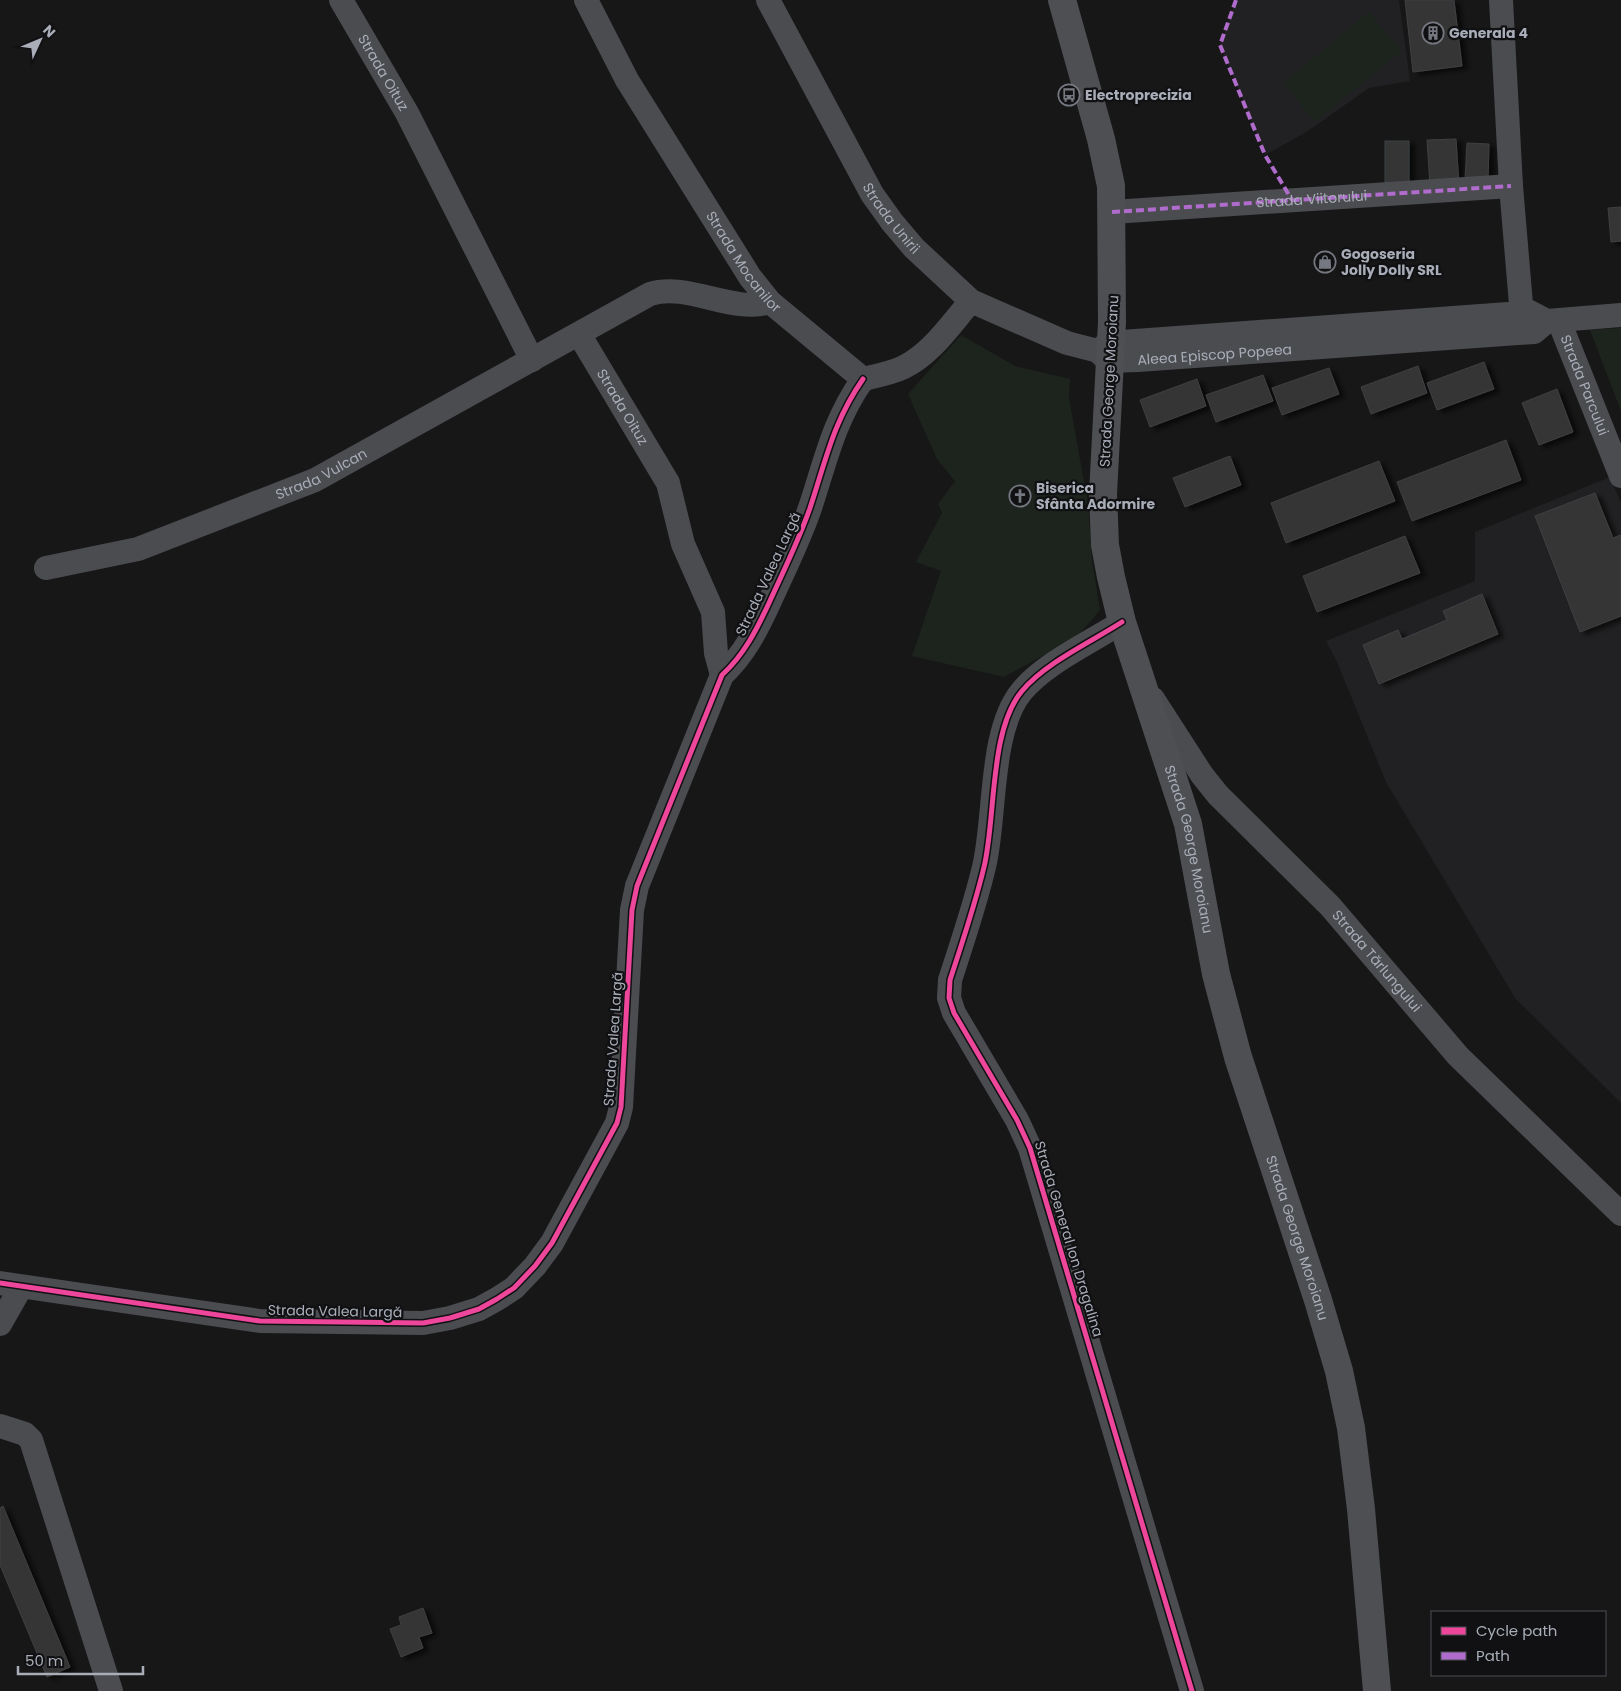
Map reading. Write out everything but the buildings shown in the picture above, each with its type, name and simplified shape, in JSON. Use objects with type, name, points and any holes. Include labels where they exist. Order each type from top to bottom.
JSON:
[{"type":"main road","name":"Strada George Moroianu","points":[[1062,0],[1107,166],[1112,212],[1103,494],[1110,577],[1122,622],[1188,824],[1216,974],[1238,1057],[1318,1300],[1339,1371],[1351,1428],[1361,1509],[1376,1691]]},
{"type":"street","name":"Strada Oituz","points":[[341,0],[407,113],[532,360]]},
{"type":"street","name":"Strada Mocanilor","points":[[586,0],[627,80],[750,277],[770,302],[863,379]]},
{"type":"street","name":"Strada Unirii","points":[[768,0],[872,194],[914,248],[971,302],[1067,343],[1107,351]]},
{"type":"street","points":[[1501,0],[1511,186],[1523,323]]},
{"type":"street","name":"Strada Viitorului","points":[[1112,212],[1511,186]]},
{"type":"street","points":[[578,334],[650,294],[659,291],[670,290],[751,305],[770,302]]},
{"type":"street","points":[[863,379],[904,367],[918,358],[930,348],[971,302]]},
{"type":"street","name":"Aleea Episcop Popeea","points":[[1107,351],[1523,323],[1534,332],[1553,321],[1621,314]]},
{"type":"street","name":"Strada Parcului","points":[[1553,321],[1621,476]]},
{"type":"street","name":"Strada Oituz","points":[[578,334],[668,483],[683,544],[713,612],[716,653],[722,676]]},
{"type":"street","name":"Strada Vulcan","points":[[46,568],[138,549],[315,480],[578,334]]},
{"type":"street","name":"Strada Valea Largă","points":[[10,1285],[260,1321],[422,1323],[479,1308],[514,1288],[535,1266],[552,1242],[617,1123],[621,1107],[634,899],[722,676],[742,655],[758,626],[809,510],[830,440],[846,403],[863,379]]},
{"type":"street","name":"Strada General Ion Dragalina","points":[[1122,622],[1032,680],[1012,704],[1004,726],[995,772],[984,868],[950,980],[949,998],[954,1013],[1017,1120],[1034,1157],[1192,1691]]},
{"type":"street","name":"Strada Tărlungului","points":[[1148,697],[1155,701],[1202,775],[1218,795],[1330,906],[1458,1056],[1621,1214]]},
{"type":"street","points":[[0,1324],[10,1285]]},
{"type":"street","points":[[0,1426],[25,1434],[31,1440],[111,1691]]},
{"type":"shaded area","points":[[1236,0],[1399,0],[1410,81],[1369,88],[1308,131],[1265,155],[1220,45]]},
{"type":"shaded area","points":[[1369,12],[1402,51],[1315,122],[1283,83]]},
{"type":"shaded area","points":[[1621,328],[1621,411],[1590,330]]},
{"type":"shaded area","points":[[961,335],[1015,366],[1070,379],[1069,398],[1088,504],[1092,560],[1100,610],[1077,637],[1004,677],[912,656],[941,571],[916,562],[942,513],[938,504],[955,481],[937,459],[908,394]]},
{"type":"shaded area","points":[[1610,477],[1621,503],[1621,1103],[1515,998],[1386,782],[1337,662],[1326,641],[1475,581],[1475,532]]},
{"type":"marked path","points":[[1236,0],[1220,45],[1265,155],[1292,200]]},
{"type":"marked path","points":[[1112,212],[1511,186]]},
{"type":"cycle path","points":[[0,1283],[260,1321],[423,1323],[450,1318],[479,1309],[514,1288],[535,1266],[552,1243],[617,1123],[621,1107],[632,910],[637,886],[722,675],[737,659],[755,632],[806,520],[837,426],[863,379]]},
{"type":"cycle path","points":[[1122,622],[1043,671],[1022,691],[1011,708],[999,751],[984,867],[950,980],[949,998],[954,1013],[1017,1120],[1030,1148],[1192,1691]]},
{"type":"place","name":"Generala 4","points":[[1433,33]]},
{"type":"place","name":"Electroprecizia","points":[[1069,95]]},
{"type":"place","name":"Gogoseria Jolly Dolly SRL","points":[[1325,262]]},
{"type":"place","name":"Biserica Sfânta Adormire","points":[[1020,496]]}]
